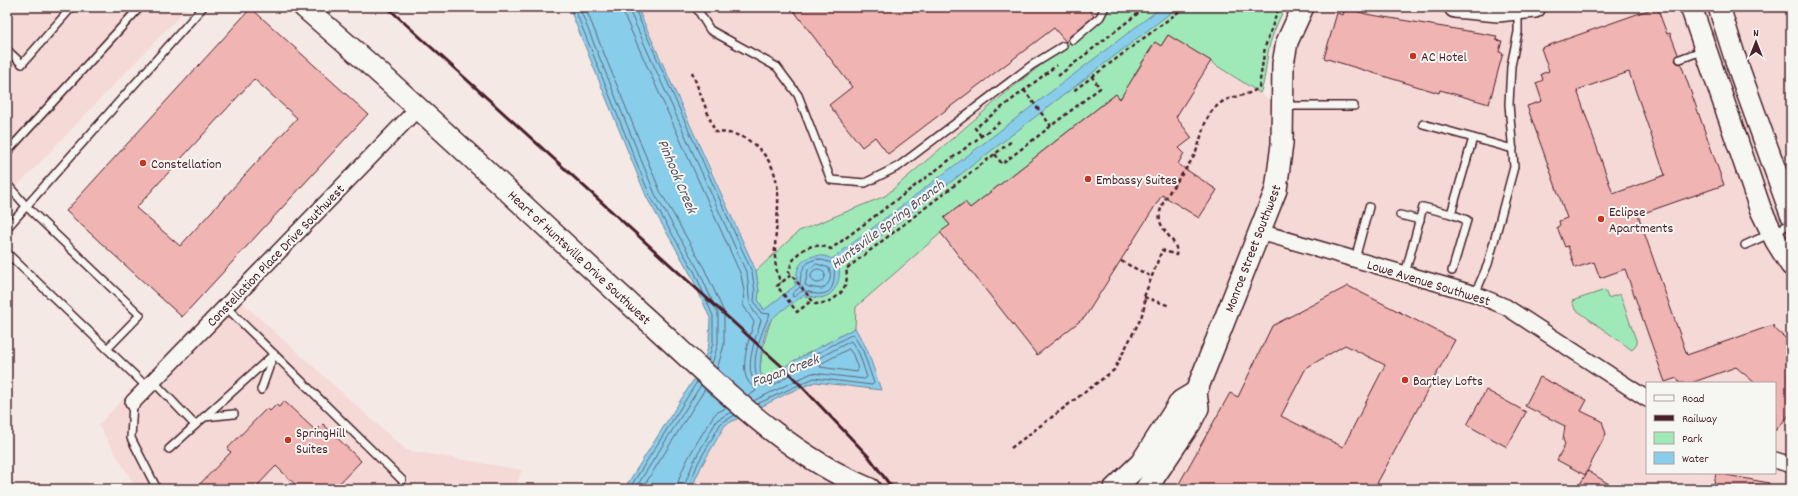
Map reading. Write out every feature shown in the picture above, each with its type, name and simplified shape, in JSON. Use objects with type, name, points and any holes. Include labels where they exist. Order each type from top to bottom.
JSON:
[{"type":"street","name":"Heart of Huntsville Drive Southwest","points":[[304,7],[418,108],[585,263],[759,421],[798,451],[838,475],[870,489]]},
{"type":"street","name":"Monroe Street Southwest","points":[[1146,489],[1191,422],[1198,408],[1196,392],[1276,190],[1282,144],[1281,75],[1284,51],[1303,7]]},
{"type":"street","points":[[1455,7],[1498,11],[1527,8]]},
{"type":"street","points":[[1691,7],[1760,208],[1791,265]]},
{"type":"street","points":[[1719,7],[1737,64],[1791,214]]},
{"type":"street","name":"Constellation Place Drive Southwest","points":[[133,402],[418,108]]},
{"type":"street","name":"Lowe Avenue Southwest","points":[[1260,232],[1476,294],[1506,307],[1646,398]]},
{"type":"street","points":[[1114,489],[1141,463],[1181,401],[1196,392]]},
{"type":"street","points":[[1776,460],[1791,465]]},
{"type":"lane","points":[[7,50],[22,64],[72,7]]},
{"type":"lane","points":[[7,152],[140,7]]},
{"type":"lane","points":[[7,228],[203,7]]},
{"type":"lane","points":[[696,7],[710,30],[777,67],[798,94],[831,180],[865,184],[898,166],[1032,65],[1063,46]]},
{"type":"lane","points":[[1073,40],[1100,17],[1105,7]]},
{"type":"lane","points":[[1476,294],[1488,264],[1514,167],[1509,104],[1512,66],[1518,32],[1527,8]]},
{"type":"lane","points":[[1680,59],[1706,50]]},
{"type":"lane","points":[[1282,106],[1354,106]]},
{"type":"lane","points":[[1423,124],[1513,149]]},
{"type":"lane","points":[[1451,214],[1473,138]]},
{"type":"lane","points":[[7,184],[26,206],[140,315],[107,349]]},
{"type":"lane","points":[[1355,259],[1369,207]]},
{"type":"lane","points":[[1405,274],[1423,207],[1451,214],[1467,220],[1452,271]]},
{"type":"lane","points":[[1400,215],[1420,220]]},
{"type":"lane","points":[[1745,245],[1773,234],[1791,224]]},
{"type":"lane","points":[[7,252],[107,349],[150,384],[195,425]]},
{"type":"lane","points":[[225,306],[402,480]]},
{"type":"lane","points":[[261,390],[274,354]]},
{"type":"lane","points":[[169,449],[274,354]]},
{"type":"lane","points":[[133,402],[130,438],[157,489]]},
{"type":"lane","points":[[204,418],[234,414]]},
{"type":"path","points":[[1058,76],[1146,7]]},
{"type":"path","points":[[1072,92],[1185,7]]},
{"type":"path","points":[[1011,448],[1114,370],[1141,318],[1144,308],[1144,297],[1162,250],[1176,255],[1177,252],[1174,243],[1161,226],[1160,216],[1163,203],[1195,155],[1204,123],[1213,109],[1226,99],[1248,94],[1259,87],[1265,47],[1279,7]]},
{"type":"path","points":[[981,136],[975,128],[1059,63]]},
{"type":"path","points":[[692,72],[715,132],[734,133],[752,141],[770,160],[778,187],[776,266],[781,283]]},
{"type":"path","points":[[995,154],[1002,164],[1100,88],[1092,77]]},
{"type":"path","points":[[1024,90],[1051,126]]},
{"type":"path","points":[[1000,122],[831,249],[821,245],[813,246],[800,252],[791,263],[789,272],[791,275],[814,304],[822,304],[836,298],[845,286],[847,279],[846,269],[1013,140]]},
{"type":"path","points":[[1121,261],[1152,277]]},
{"type":"path","points":[[791,275],[777,286],[796,312],[812,301]]},
{"type":"path","points":[[1144,297],[1170,306]]},
{"type":"shaded area","points":[[7,7],[188,7],[7,197]]},
{"type":"shaded area","points":[[637,7],[1112,7],[1082,34],[1134,76],[1155,42],[1168,35],[1274,102],[1303,7],[1791,7],[1791,489],[691,489],[702,465],[725,425],[788,393],[815,382],[881,390],[867,349],[792,362],[715,177]]},
{"type":"shaded area","points":[[228,290],[406,450],[522,470],[515,489],[137,489],[98,425]]},
{"type":"green space","points":[[1112,7],[1285,7],[1270,43],[1260,93],[1168,35],[1161,46],[1155,42],[1134,75],[1139,83],[1120,98],[1116,94],[970,208],[965,202],[944,218],[950,225],[856,307],[855,328],[792,362],[772,376],[764,377],[760,372],[761,358],[771,320],[758,300],[759,291],[756,271],[799,231],[885,196],[1009,90],[1082,33]]},
{"type":"green space","points":[[1605,290],[1608,298],[1620,294],[1637,343],[1632,350],[1575,309],[1572,301]]},
{"type":"water","points":[[569,7],[637,7],[756,271],[759,291],[758,300],[764,310],[796,285],[794,282],[797,280],[799,267],[807,258],[813,256],[826,256],[832,259],[1162,7],[1178,7],[839,268],[836,286],[828,295],[817,298],[810,296],[807,298],[804,295],[771,320],[766,331],[761,352],[760,372],[764,377],[772,375],[792,362],[855,328],[867,349],[881,390],[815,382],[788,393],[725,425],[702,465],[691,489],[624,489],[703,365],[709,343],[710,318],[691,275],[647,198]]},
{"type":"building","points":[[791,7],[1087,7],[1094,16],[1070,36],[1066,42],[1054,28],[888,154],[875,137],[862,147],[829,105],[852,87]]},
{"type":"building","name":"Eclipse Apartments","points":[[1657,7],[1667,34],[1670,33],[1678,54],[1675,60],[1677,63],[1681,64],[1724,185],[1638,215],[1687,355],[1773,325],[1775,329],[1791,343],[1791,413],[1776,430],[1776,382],[1754,382],[1736,367],[1694,382],[1679,382],[1677,378],[1665,382],[1625,269],[1600,278],[1594,262],[1575,268],[1568,246],[1565,247],[1557,227],[1560,225],[1559,221],[1567,218],[1527,106],[1542,101],[1536,83],[1543,80],[1541,74],[1549,71],[1541,48]],"holes":[[[1629,72],[1665,175],[1613,194],[1577,90]]]},
{"type":"building","name":"Constellation","points":[[251,8],[368,114],[182,317],[66,211]],"holes":[[[254,79],[297,118],[180,246],[136,208]]]},
{"type":"building","name":"AC Hotel","points":[[1345,8],[1366,14],[1497,36],[1496,40],[1502,41],[1499,52],[1503,53],[1489,104],[1440,90],[1439,93],[1324,58],[1337,13],[1343,15]]},
{"type":"building","name":"Embassy Suites","points":[[1168,35],[1211,61],[1176,117],[1192,138],[1179,148],[1184,153],[1178,164],[1217,190],[1199,218],[1162,195],[1085,317],[1037,355],[940,232],[950,225],[944,218],[965,202],[970,208],[1116,94],[1120,99],[1155,42],[1161,46]]},
{"type":"building","name":"Bartley Lofts","points":[[1348,286],[1455,340],[1374,489],[1176,489],[1230,393],[1238,397],[1272,326]],"holes":[[[1345,345],[1385,365],[1343,447],[1281,416],[1306,368]]]},
{"type":"building","points":[[1540,377],[1587,400],[1581,411],[1602,421],[1606,434],[1585,475],[1557,460],[1565,444],[1563,440],[1565,426],[1525,406]]},
{"type":"building","points":[[1486,390],[1526,412],[1507,447],[1467,425]]},
{"type":"building","name":"SpringHill Suites","points":[[284,401],[316,431],[323,424],[361,461],[334,489],[300,489],[276,466],[254,489],[195,489],[231,452],[227,449],[267,408],[270,411],[276,405],[279,407]]},
{"type":"building","points":[[1588,471],[1617,489],[1577,489]]},
{"type":"building","points":[[1716,474],[1769,483],[1769,489],[1713,489]]},
{"type":"railway","points":[[387,7],[788,372],[869,457],[893,489]]},
{"type":"place","name":"AC Hotel","points":[[1413,56]]},
{"type":"place","name":"Constellation","points":[[143,163]]},
{"type":"place","name":"Embassy Suites","points":[[1088,179]]},
{"type":"place","name":"Eclipse Apartments","points":[[1601,219]]},
{"type":"place","name":"Bartley Lofts","points":[[1405,380]]},
{"type":"place","name":"SpringHill Suites","points":[[288,440]]},
{"type":"water label","name":"Pinhook Creek","points":[[678,176]]},
{"type":"water label","name":"Huntsville Spring Branch","points":[[887,224]]},
{"type":"water label","name":"Fagan Creek","points":[[785,370]]}]
